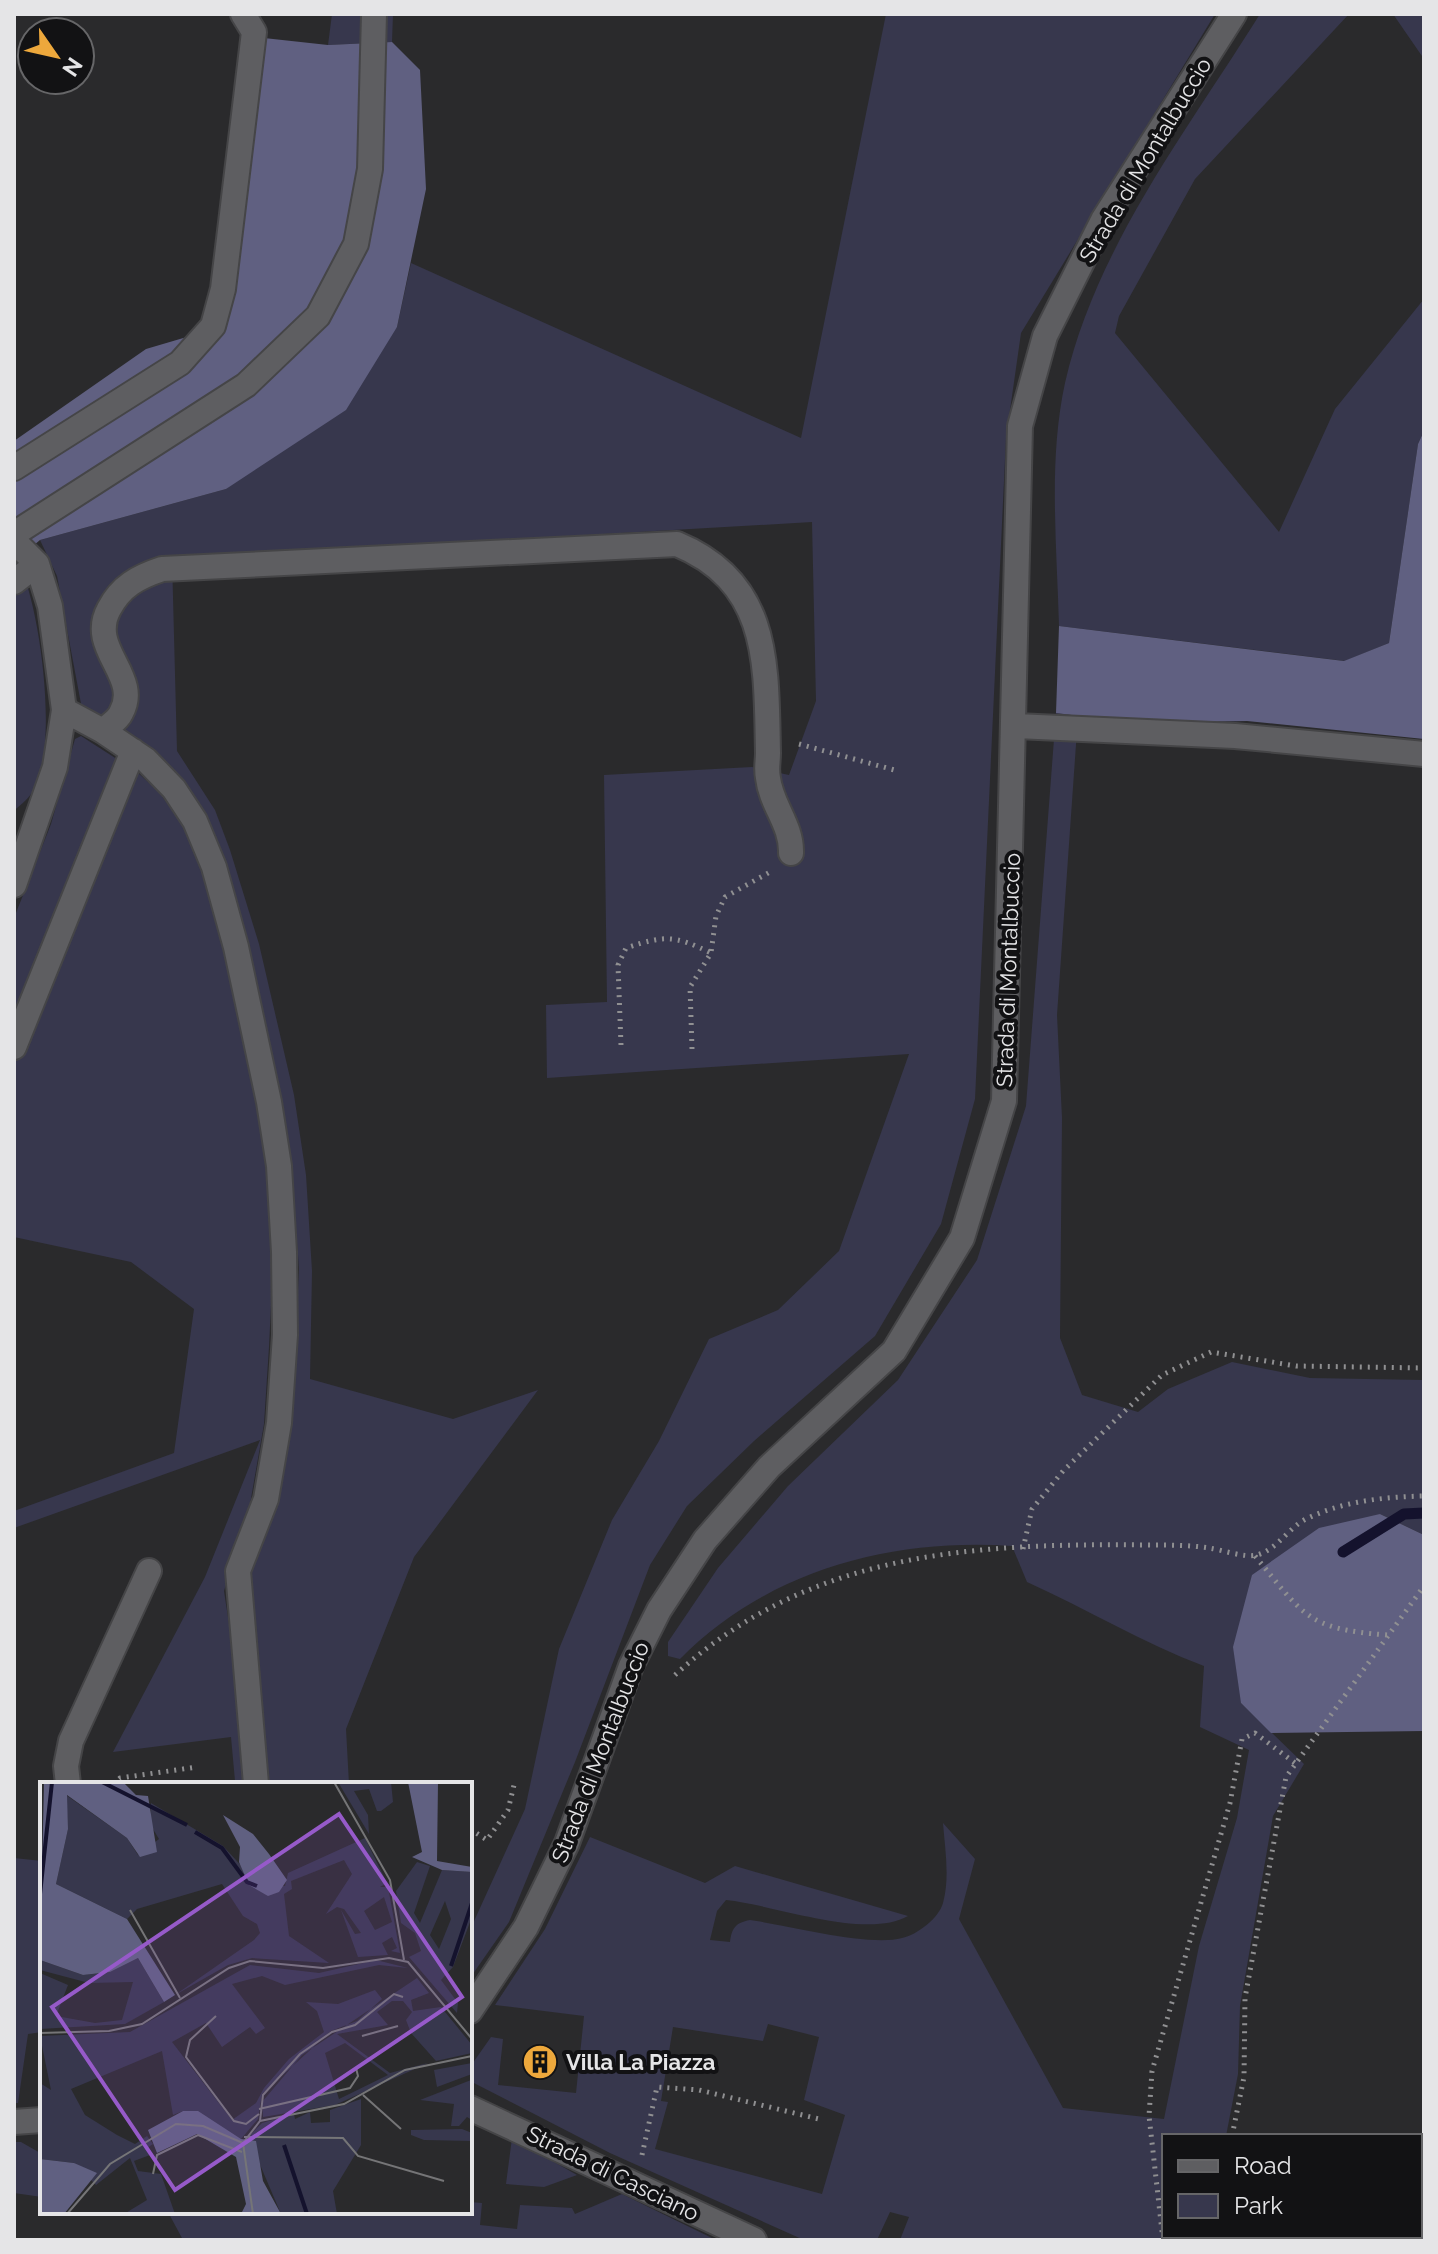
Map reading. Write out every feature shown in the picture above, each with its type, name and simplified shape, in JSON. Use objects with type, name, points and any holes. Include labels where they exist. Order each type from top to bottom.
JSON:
[{"type":"street","points":[[14,468],[180,363],[213,326],[223,289],[254,32],[243,14]]},
{"type":"street","points":[[14,534],[246,385],[318,316],[356,244],[370,169],[374,14]]},
{"type":"street","name":"Strada di Montalbuccio","points":[[472,2008],[526,1927],[567,1843],[631,1666],[659,1610],[705,1540],[769,1467],[894,1351],[962,1238],[1004,1101],[1016,726],[1020,426],[1045,336],[1103,220],[1234,14]]},
{"type":"street","points":[[14,541],[37,564],[50,606],[64,710],[55,767],[14,885]]},
{"type":"street","points":[[103,731],[121,714],[127,691],[105,644],[101,623],[113,601],[134,578],[162,569],[677,544],[700,554],[722,569],[744,593],[759,634],[770,795],[792,837],[791,853]]},
{"type":"street","points":[[14,582],[37,564]]},
{"type":"street","points":[[64,710],[133,751],[174,789],[195,821],[214,867],[236,947],[279,1166],[285,1335],[279,1423],[266,1499],[238,1571],[256,1782]]},
{"type":"street","points":[[1016,726],[1235,736],[1424,754]]},
{"type":"street","points":[[14,1047],[133,751]]},
{"type":"street","points":[[68,1782],[66,1766],[71,1741],[149,1571]]},
{"type":"street","name":"Strada di Casciano","points":[[472,2109],[754,2240]]},
{"type":"street","points":[[14,2122],[40,2120]]},
{"type":"path","points":[[767,735],[898,771]]},
{"type":"path","points":[[692,1049],[690,987],[711,953],[716,916],[725,897],[783,865],[791,853]]},
{"type":"path","points":[[621,1045],[618,965],[626,948],[661,936],[684,940],[711,953]]},
{"type":"path","points":[[1023,1549],[1032,1509],[1063,1471],[1162,1375],[1199,1357],[1211,1352],[1296,1366],[1424,1368]]},
{"type":"path","points":[[675,1675],[707,1646],[803,1590],[920,1557],[967,1550],[1149,1545],[1207,1548],[1255,1556],[1275,1547],[1304,1520],[1375,1497],[1424,1496]]},
{"type":"path","points":[[1255,1556],[1306,1617],[1342,1632],[1388,1635]]},
{"type":"path","points":[[1232,2134],[1244,2077],[1245,1998],[1286,1777],[1424,1586]]},
{"type":"path","points":[[1162,2231],[1149,2116],[1152,2071],[1230,1803],[1242,1739],[1255,1733],[1269,1740],[1295,1764]]},
{"type":"path","points":[[115,1782],[120,1778],[197,1767]]},
{"type":"path","points":[[472,1830],[487,1840],[508,1810],[515,1781]]},
{"type":"path","points":[[596,2165],[635,2161],[643,2154],[657,2087],[699,2090],[819,2119]]},
{"type":"green space","points":[[332,14],[393,14],[392,42],[328,45]]},
{"type":"green space","points":[[886,14],[1215,14],[1021,333],[1006,438],[975,1099],[941,1224],[875,1336],[754,1441],[687,1506],[650,1565],[575,1762],[509,1922],[472,1975],[472,1926],[525,1809],[559,1649],[612,1520],[659,1441],[709,1339],[778,1310],[839,1251],[909,1054],[547,1078],[546,1005],[607,1002],[604,775],[752,767],[789,775],[816,701],[812,522],[172,559],[177,751],[215,810],[230,850],[259,944],[294,1095],[306,1175],[312,1271],[310,1379],[453,1419],[538,1390],[414,1557],[346,1729],[349,1782],[265,1782],[249,1566],[277,1501],[292,1421],[299,1269],[292,1174],[279,1098],[202,817],[82,709],[57,576],[40,540],[226,489],[397,327],[411,263],[801,438]]},
{"type":"green space","points":[[1260,14],[1349,14],[1195,179],[1119,316],[1115,333],[1279,532],[1335,409],[1424,299],[1424,431],[1418,444],[1389,643],[1345,661],[1059,626],[1055,504],[1057,443],[1065,383],[1079,333],[1098,284],[1147,191]]},
{"type":"green space","points":[[1393,14],[1424,14],[1424,59]]},
{"type":"green space","points":[[17,559],[33,608],[44,677],[46,713],[40,774],[31,794],[14,811],[14,562]]},
{"type":"green space","points":[[1056,713],[1078,716],[1057,1015],[1062,1118],[1060,1338],[1082,1395],[1138,1412],[1168,1389],[1232,1362],[1310,1378],[1424,1380],[1424,1535],[1380,1514],[1241,1703],[1304,1764],[1273,1816],[1240,2006],[1238,2074],[1226,2134],[1162,2134],[1162,2238],[1197,2240],[900,2240],[909,2217],[890,2212],[877,2240],[804,2240],[610,2153],[472,2082],[472,2064],[491,2037],[503,2039],[498,2085],[576,2093],[584,2016],[495,2005],[545,1929],[590,1837],[705,1883],[735,1866],[908,1916],[890,1922],[845,1923],[726,1900],[717,1911],[710,1940],[730,1942],[735,1927],[750,1920],[849,1938],[887,1940],[914,1933],[927,1925],[941,1909],[947,1874],[943,1823],[975,1859],[959,1919],[1063,2108],[1164,2119],[1199,1946],[1237,1818],[1249,1750],[1200,1727],[1204,1666],[1027,1582],[1012,1546],[967,1545],[921,1548],[834,1566],[792,1582],[752,1603],[715,1628],[680,1659],[668,1656],[668,1642],[718,1568],[788,1486],[898,1380],[977,1260],[1026,1106]],"holes":[[[768,2024],[819,2037],[804,2100],[845,2115],[822,2194],[655,2149],[668,2102],[661,2101],[673,2027],[763,2041]]]},
{"type":"green space","points":[[81,736],[137,772],[159,792],[184,827],[205,873],[225,944],[251,1071],[267,1176],[272,1285],[269,1347],[264,1424],[249,1510],[224,1591],[240,1697],[248,1782],[232,1782],[235,1781],[231,1737],[113,1752],[205,1577],[260,1440],[14,1528],[14,1511],[174,1453],[194,1309],[131,1262],[14,1237],[14,918],[51,824],[75,739]]},
{"type":"green space","points":[[14,1858],[40,1861],[40,2032],[28,2034],[18,2103],[14,2103]]},
{"type":"green space","points":[[512,2138],[577,2175],[544,2187],[506,2184]]},
{"type":"green space","points":[[14,2142],[21,2142],[40,2153],[40,2197],[14,2193]]},
{"type":"green space","points":[[622,2194],[716,2240],[183,2240],[169,2214],[472,2214],[472,2202],[482,2203],[480,2225],[517,2229],[520,2205],[572,2208],[575,2214]]},
{"type":"shaded area","points":[[264,38],[328,45],[392,42],[420,70],[426,189],[397,327],[346,410],[226,489],[40,540],[14,562],[14,441],[146,349],[224,326]]},
{"type":"shaded area","points":[[1424,431],[1424,739],[1247,721],[1134,723],[1056,713],[1059,626],[1344,661],[1389,643],[1418,444]]},
{"type":"shaded area","points":[[1380,1514],[1424,1535],[1424,1731],[1271,1733],[1241,1703],[1233,1647],[1252,1575],[1319,1528]]},
{"type":"waterway","points":[[1343,1552],[1404,1514],[1424,1513]]},
{"type":"place","name":"Villa La Piazza","points":[[540,2062]]}]
